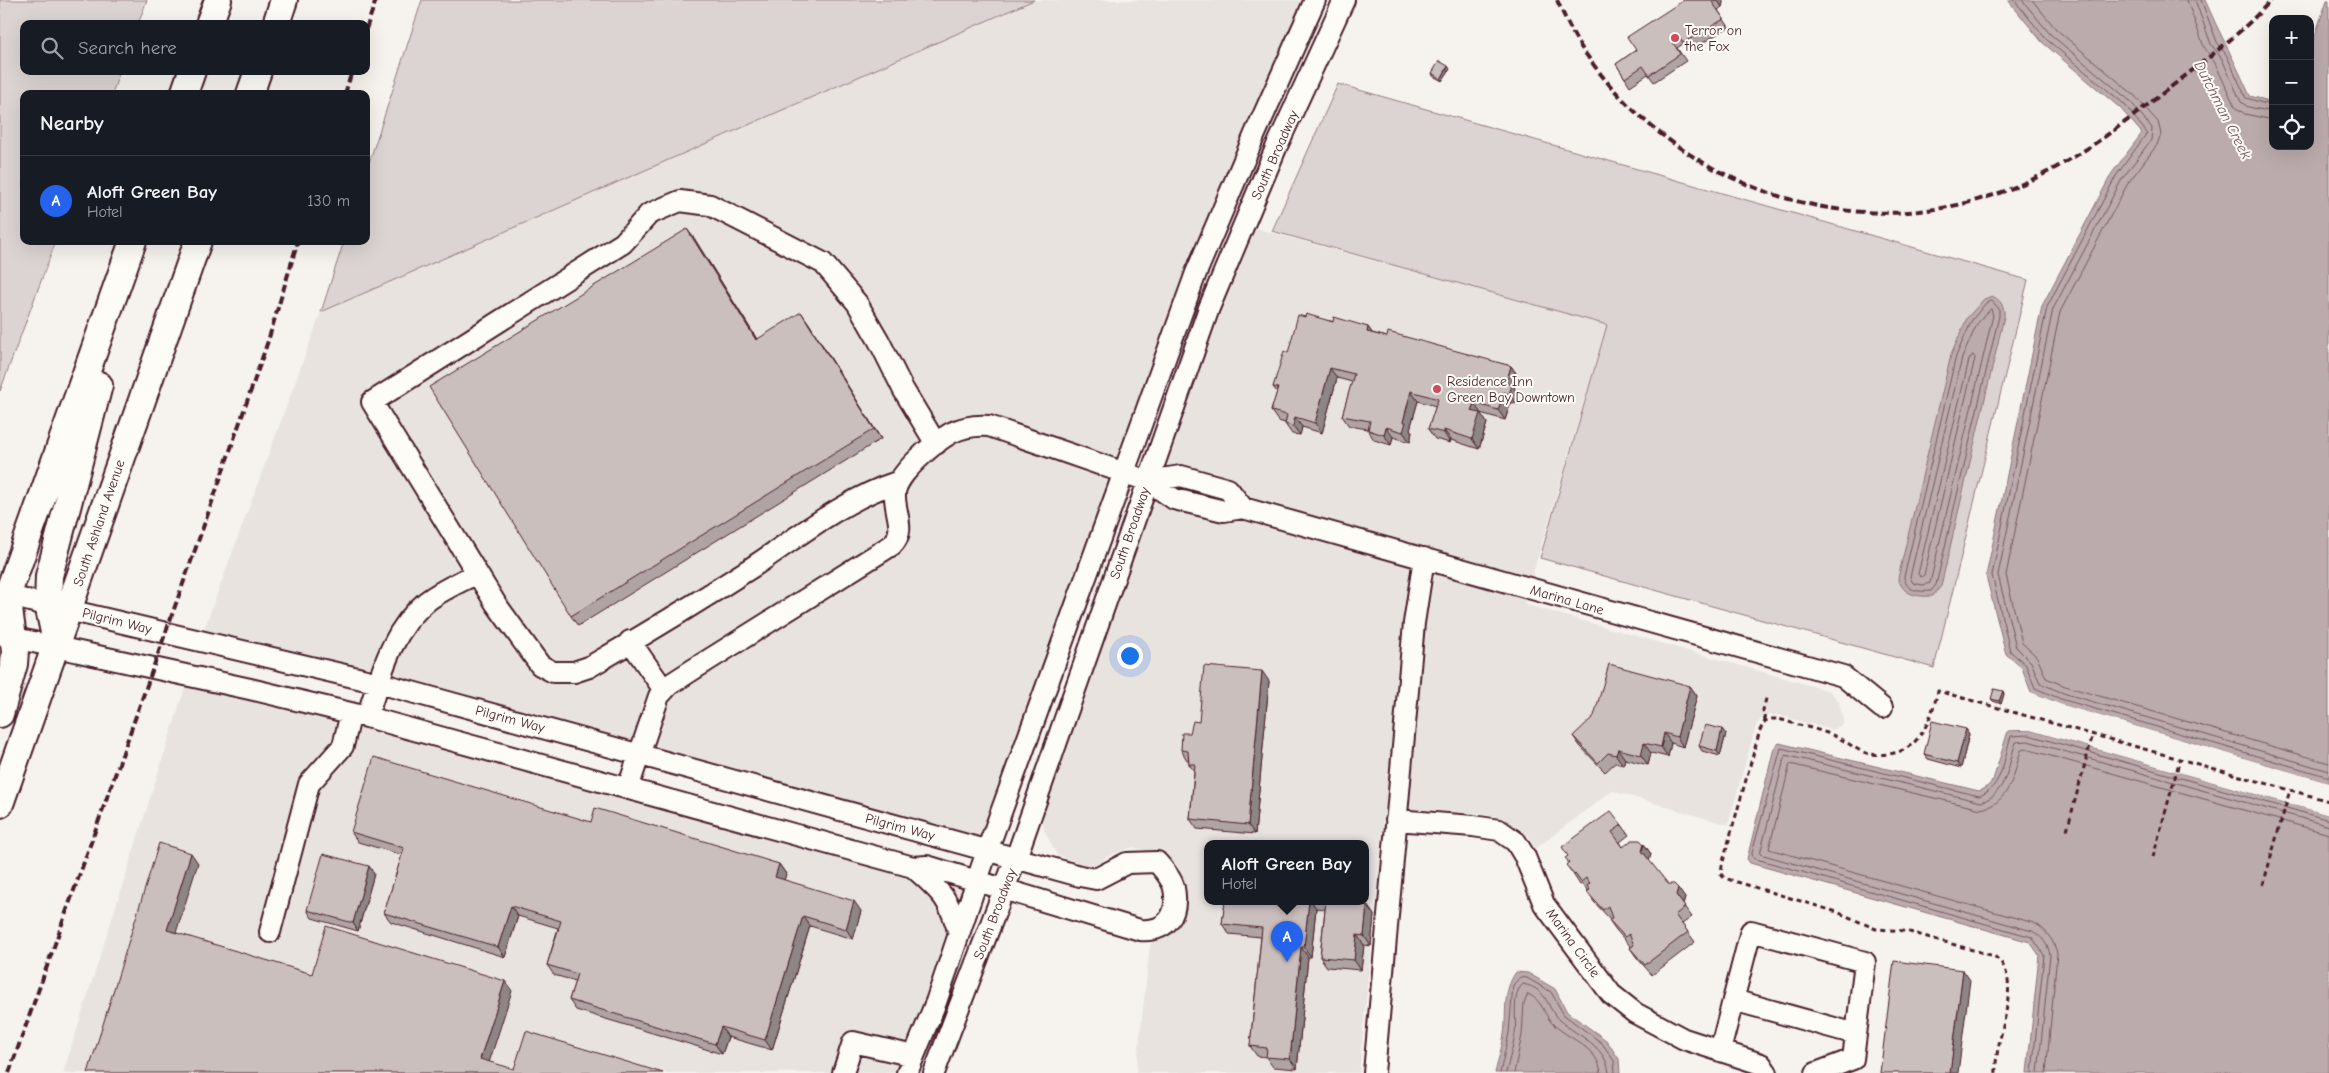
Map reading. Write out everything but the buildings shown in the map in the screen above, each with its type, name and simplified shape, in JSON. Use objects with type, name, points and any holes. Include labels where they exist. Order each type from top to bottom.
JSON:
[{"type":"main road","points":[[210,20],[218,0]]},
{"type":"main road","points":[[277,20],[284,0]]},
{"type":"main road","points":[[185,90],[191,75]]},
{"type":"main road","points":[[251,90],[257,75]]},
{"type":"main road","points":[[0,714],[14,664],[4,616],[132,245]]},
{"type":"main road","name":"South Ashland Avenue","points":[[58,607],[196,245]]},
{"type":"main road","points":[[0,804],[57,646],[58,607],[50,576],[103,368],[106,317]]},
{"type":"street","name":"South Broadway","points":[[911,1064],[1122,473],[1211,233],[1315,0]]},
{"type":"street","name":"South Broadway","points":[[934,1073],[1016,858],[1209,308],[1276,148],[1344,0]]},
{"type":"street","points":[[897,482],[876,489],[850,503],[734,579],[589,667],[574,672],[553,672],[540,666],[524,646],[372,402],[623,243],[649,214],[680,201],[710,205],[823,263],[857,303],[936,444]]},
{"type":"street","name":"Marina Lane","points":[[897,482],[936,444],[952,432],[966,428],[989,426],[1148,481],[1181,476],[1228,489],[1242,508],[1843,676],[1882,708]]},
{"type":"street","points":[[628,788],[654,707],[664,690],[694,668],[892,545],[899,538],[900,530],[894,494],[897,482]]},
{"type":"street","points":[[1374,1073],[1414,623],[1424,558]]},
{"type":"street","points":[[270,932],[309,784],[343,746],[379,683],[390,648],[406,621],[428,600],[477,573]]},
{"type":"street","name":"Pilgrim Way","points":[[4,616],[58,607],[379,683],[987,851],[1096,879],[1127,863],[1157,862],[1174,887],[1174,903],[1170,920],[1162,928],[1151,931],[1140,930],[1004,890]]},
{"type":"street","points":[[4,616],[57,646],[359,715],[913,867],[927,866],[1004,890]]},
{"type":"street","points":[[630,641],[664,690]]},
{"type":"street","name":"Marina Circle","points":[[1396,820],[1499,830],[1516,842],[1525,857],[1544,904],[1611,994],[1635,1013],[1684,1039],[1761,1064],[1767,1073]]},
{"type":"street","points":[[913,867],[931,881],[947,900],[953,911],[959,934]]},
{"type":"street","points":[[1720,1051],[1751,930],[1865,962],[1853,1066],[1816,1073]]},
{"type":"street","points":[[1733,1000],[1856,1034]]},
{"type":"street","points":[[843,1073],[853,1042],[911,1064]]},
{"type":"path","points":[[1765,721],[1776,719],[1819,730],[1833,735],[1864,752],[1879,755],[1894,754],[1907,748],[1919,738],[1927,726],[1938,691],[2329,801]]},
{"type":"path","points":[[1767,695],[1762,710],[1765,721],[1760,730],[1721,874],[1724,878],[1837,912],[1876,929],[1906,931],[1994,956],[2000,960],[2008,972],[2009,979],[2005,1023],[1996,1051],[1996,1073]]},
{"type":"path","points":[[2067,830],[2093,734]]},
{"type":"path","points":[[2153,857],[2180,759]]},
{"type":"path","points":[[2263,886],[2290,790]]},
{"type":"shaded area","points":[[0,0],[147,0],[140,20],[20,20],[20,75],[119,75],[113,90],[20,90],[20,245],[55,245],[0,391]]},
{"type":"shaded area","points":[[422,0],[1034,0],[321,312],[343,245],[370,245],[370,160]]},
{"type":"shaded area","points":[[1034,0],[1315,0],[1255,134],[987,851],[200,640],[321,312]]},
{"type":"shaded area","points":[[1338,84],[2028,280],[1934,668],[1540,558],[1607,325],[1272,231]]},
{"type":"shaded area","points":[[1255,228],[1607,325],[1524,604],[1830,691],[1839,702],[1844,724],[1832,730],[1778,715],[1769,715],[1761,719],[1756,726],[1728,825],[1612,791],[1535,849],[1529,837],[1517,826],[1488,814],[1385,807],[1359,1073],[1136,1073],[1150,944],[1178,923],[1185,905],[1185,885],[1165,856],[1133,847],[1108,856],[1095,866],[1082,864],[1057,855],[1043,828],[1044,807],[1179,417]]},
{"type":"shaded area","points":[[189,675],[977,881],[907,1073],[63,1073]]},
{"type":"water","name":"Dutchman Creek","points":[[2008,0],[2205,0],[2250,96],[2269,101],[2269,150],[2314,150],[2314,38],[2327,0],[2329,0],[2329,783],[2060,704],[2031,692],[2022,668],[2006,654],[1986,576],[2042,306],[2112,173],[2142,133],[2120,108],[2042,42]]},
{"type":"water","points":[[1992,296],[2002,304],[2004,317],[1941,586],[1933,596],[1911,594],[1903,588],[1898,578],[1951,355],[1967,318],[1984,299]]},
{"type":"water","points":[[2029,730],[2329,815],[2329,1073],[2027,1073],[2039,955],[2030,942],[1750,863],[1747,859],[1774,748],[1779,743],[1979,791],[1988,786],[1993,780],[2008,731]]},
{"type":"water","points":[[1516,972],[1528,973],[1555,989],[1567,1012],[1606,1040],[1619,1059],[1620,1073],[1495,1073],[1504,1034],[1507,995]]},
{"type":"pier","points":[[2031,692],[2060,704],[2329,783],[2329,785],[2059,706],[2030,694]]},
{"type":"pier","points":[[2020,727],[2030,728],[2329,813],[2329,815],[2030,730],[2019,730]]},
{"type":"railway","points":[[369,20],[376,0]]},
{"type":"railway","points":[[1557,0],[1575,37],[1588,57],[1624,101],[1667,138],[1714,169],[1765,192],[1820,206],[1875,213],[1932,210],[1987,197],[2038,177],[2085,150],[2129,119],[2236,35],[2271,0]]},
{"type":"railway","points":[[346,90],[351,75]]},
{"type":"railway","points":[[9,1073],[216,491],[268,341],[297,245]]},
{"type":"place","name":"Terror on the Fox","points":[[1675,38]]},
{"type":"place","name":"Residence Inn Green Bay Downtown","points":[[1437,389]]},
{"type":"place","name":"Aloft Green Bay","points":[[1287,962]]}]
